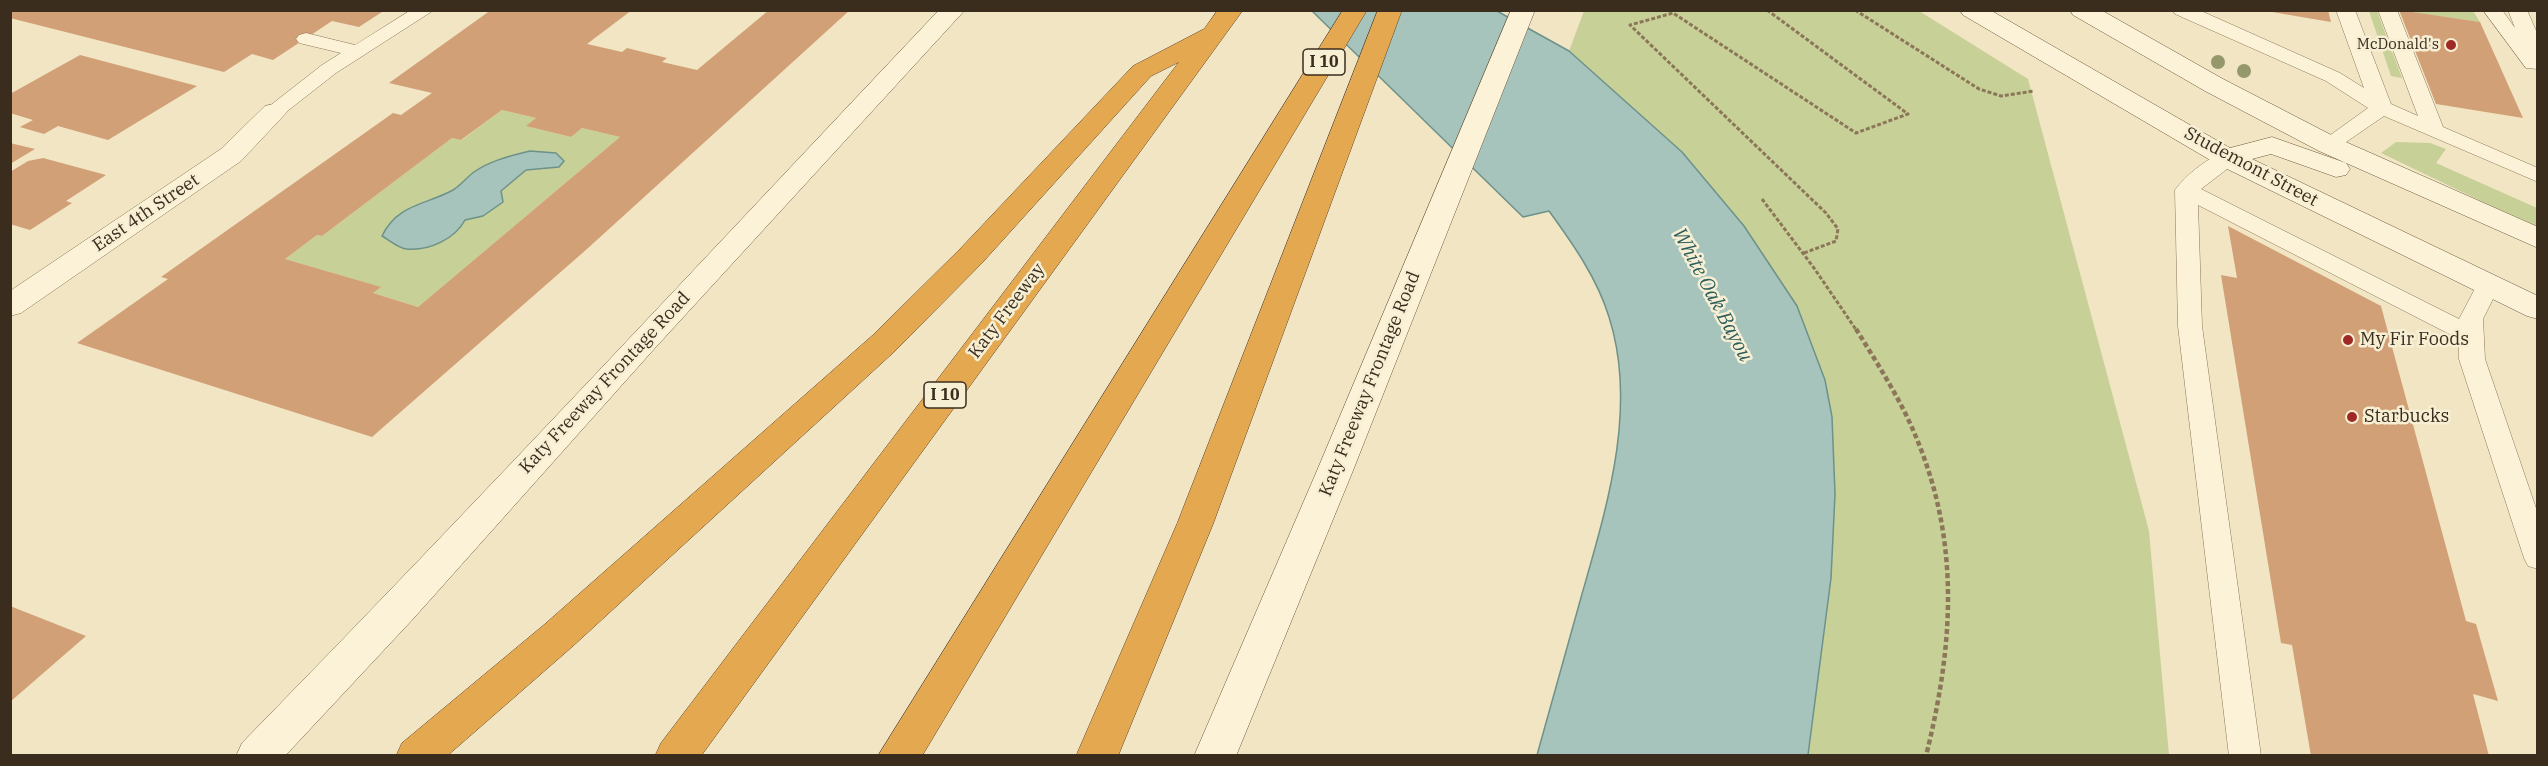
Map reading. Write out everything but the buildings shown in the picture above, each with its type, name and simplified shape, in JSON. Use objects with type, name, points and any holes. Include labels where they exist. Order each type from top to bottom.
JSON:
[{"type":"highway","name":"I 10","points":[[899,756],[1355,10]]},
{"type":"highway","points":[[1097,756],[1195,524],[1390,10]]},
{"type":"highway","points":[[417,756],[568,627],[884,342],[971,256],[1142,70],[1222,22]]},
{"type":"highway","name":"Katy Freeway","points":[[676,756],[1222,22]]},
{"type":"main road","name":"Katy Freeway Frontage Road","points":[[257,756],[399,608],[636,349],[953,10]]},
{"type":"main road","name":"Katy Freeway Frontage Road","points":[[1215,756],[1334,473],[1523,10]]},
{"type":"main road","name":"Studemont Street","points":[[1972,10],[2227,158],[2538,309]]},
{"type":"main road","points":[[2082,10],[2214,85],[2329,145],[2538,239]]},
{"type":"main road","name":"East 4th Street","points":[[10,306],[231,155],[274,112]]},
{"type":"main road","points":[[2227,158],[2272,145],[2320,162],[2482,235],[2538,252]]},
{"type":"lane","points":[[274,112],[328,69],[425,10]]},
{"type":"lane","points":[[2182,10],[2333,77],[2382,108],[2538,176]]},
{"type":"lane","points":[[2345,10],[2382,108]]},
{"type":"lane","points":[[2387,10],[2434,130]]},
{"type":"lane","points":[[2492,10],[2535,68]]},
{"type":"lane","points":[[2517,10],[2528,34],[2535,68]]},
{"type":"lane","points":[[306,39],[357,51]]},
{"type":"lane","points":[[2329,145],[2382,108]]},
{"type":"lane","points":[[2227,158],[2186,190],[2190,326],[2245,756]]},
{"type":"lane","points":[[2186,190],[2471,335]]},
{"type":"lane","points":[[2488,285],[2471,319],[2472,359],[2538,558]]},
{"type":"path","points":[[1767,10],[1908,114],[1856,133],[1673,13],[1630,25],[1826,213],[1838,229],[1836,241],[1804,254]]},
{"type":"path","points":[[1855,10],[1979,89],[2001,96],[2044,90]]},
{"type":"path","points":[[1762,199],[1842,307],[1880,369],[1917,438],[1932,486],[1943,538],[1948,592],[1947,648],[1938,705],[1926,756]]},
{"type":"green space","points":[[1584,11],[1919,11],[2028,79],[2149,531],[2169,755],[1808,755],[1831,578],[1797,306],[1744,226],[1682,152],[1569,51]]},
{"type":"green space","points":[[2369,11],[2377,11],[2402,78],[2391,76]]},
{"type":"green space","points":[[2404,11],[2473,11],[2480,22],[2479,22]]},
{"type":"green space","points":[[502,110],[536,118],[527,126],[571,137],[582,128],[620,137],[418,307],[373,293],[380,287],[285,259],[317,235],[322,236],[452,138],[462,140]]},
{"type":"green space","points":[[2396,142],[2430,143],[2446,149],[2436,163],[2537,208],[2537,226],[2381,153]]},
{"type":"water","name":"White Oak Bayou","points":[[1312,11],[1497,11],[1569,51],[1682,152],[1744,226],[1797,306],[1825,380],[1832,417],[1835,494],[1831,578],[1808,755],[1537,755],[1601,526],[1616,457],[1621,386],[1617,351],[1609,317],[1591,275],[1549,211],[1523,217]]},
{"type":"water","points":[[530,151],[556,153],[564,161],[559,167],[526,170],[501,191],[503,202],[483,216],[465,220],[455,233],[432,246],[404,249],[382,236],[388,225],[404,211],[453,190],[487,164]]},
{"type":"place","name":"McDonald's","points":[[2451,45]]},
{"type":"place","name":"My Fir Foods","points":[[2348,340]]},
{"type":"place","name":"Starbucks","points":[[2352,417]]}]
